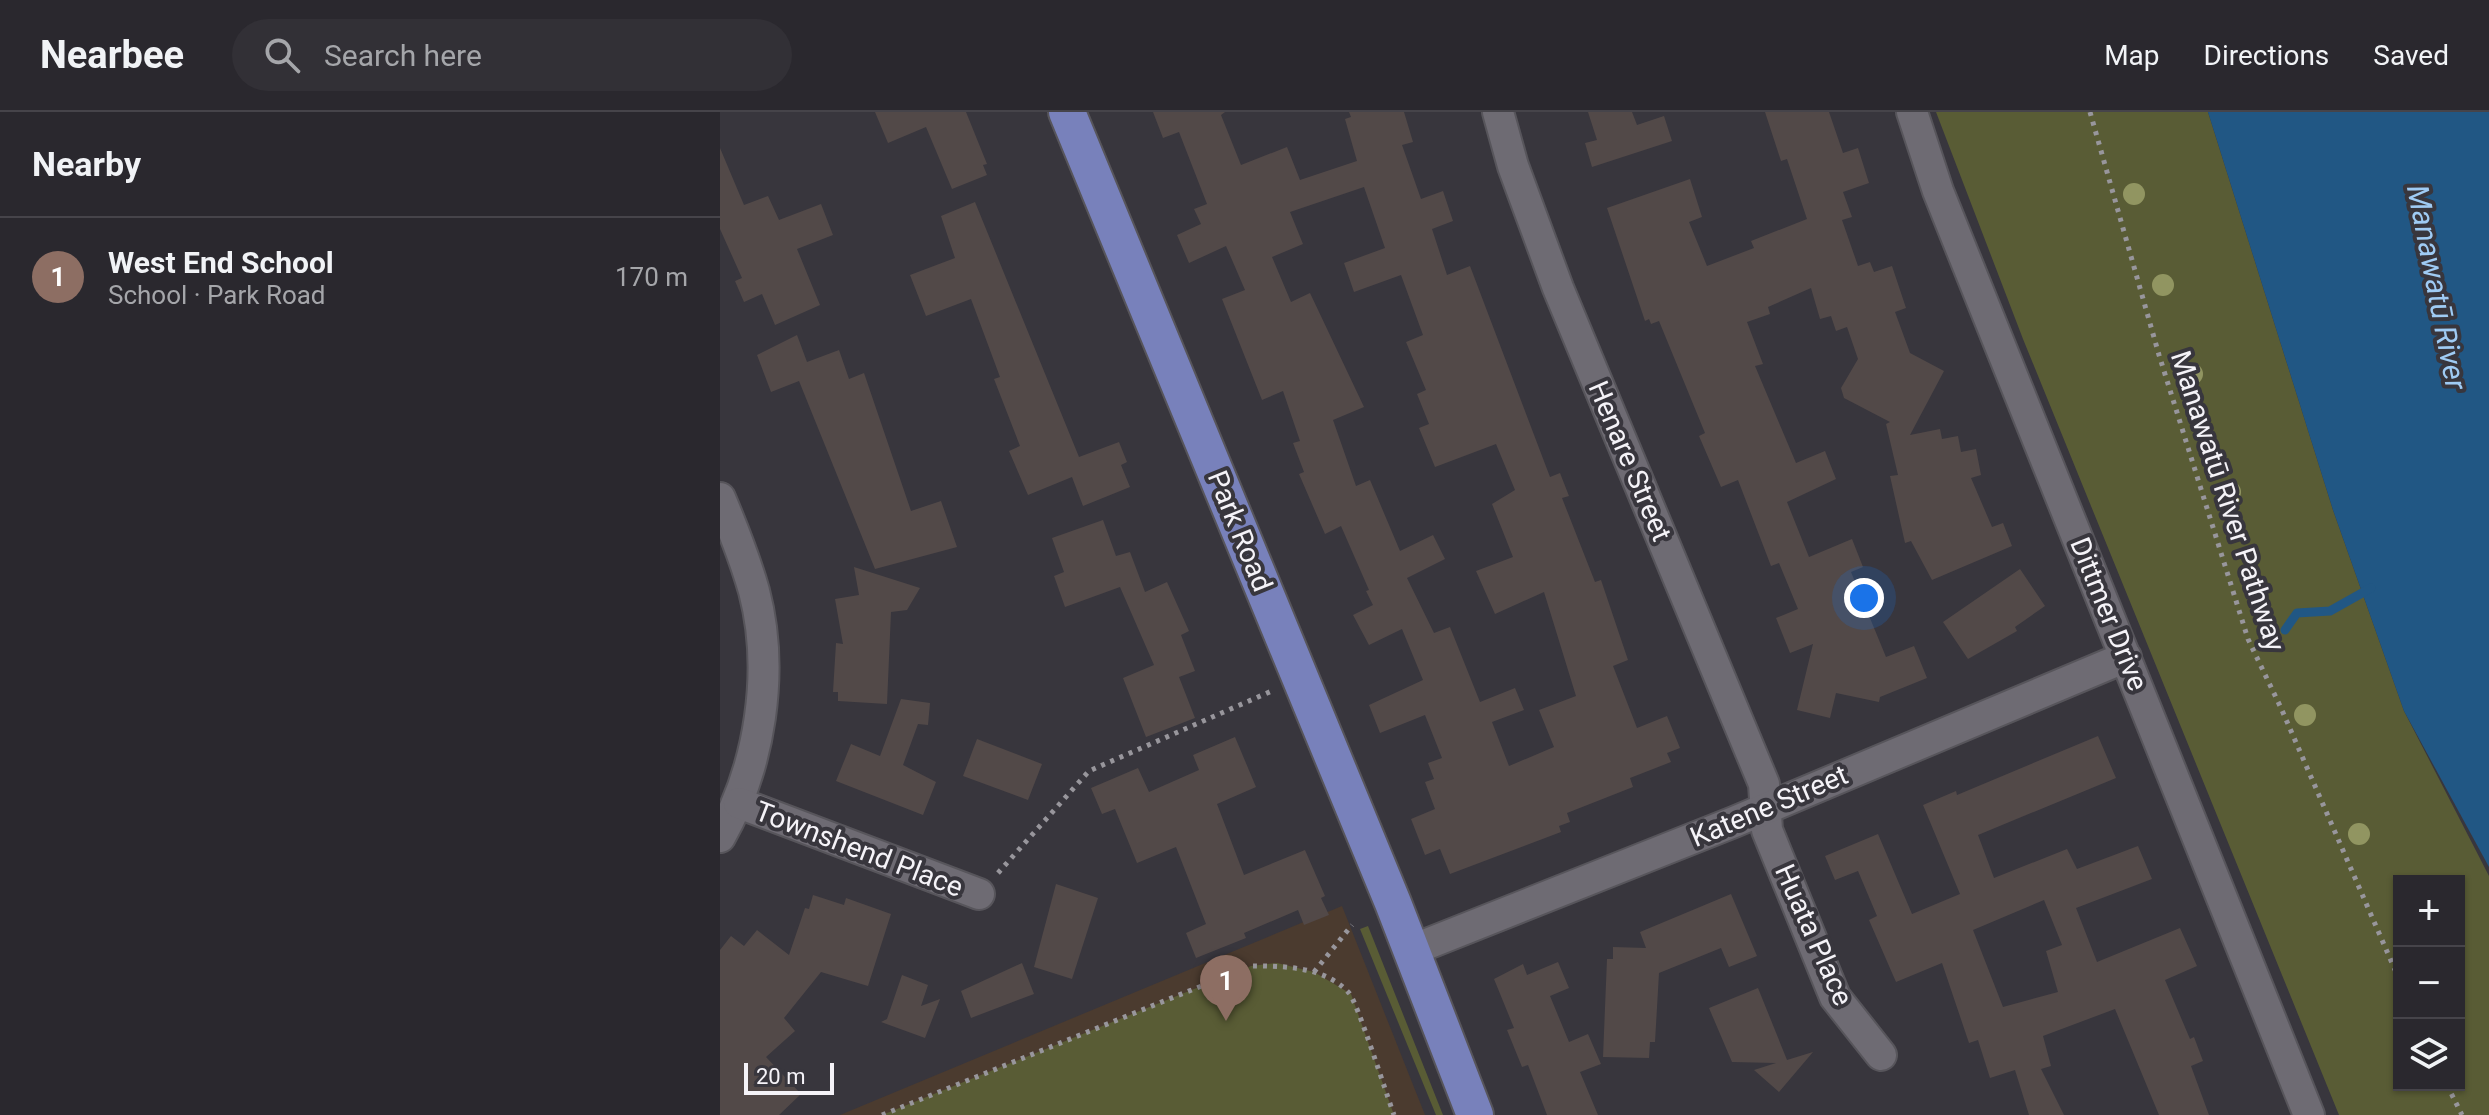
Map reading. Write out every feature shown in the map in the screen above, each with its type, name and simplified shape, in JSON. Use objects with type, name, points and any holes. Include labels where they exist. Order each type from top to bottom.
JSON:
[{"type":"main road","name":"Park Road","points":[[1067,112],[1412,950],[1475,1115]]},
{"type":"street","name":"Henare Street","points":[[1498,112],[1513,166],[1558,288],[1760,771],[1765,807]]},
{"type":"street","name":"Dittmer Drive","points":[[1912,112],[1938,191],[2309,1115]]},
{"type":"street","points":[[720,498],[755,595],[761,640],[759,723],[739,803],[720,837]]},
{"type":"street","name":"Katene Street","points":[[1412,950],[2126,657]]},
{"type":"street","name":"Townshend Place","points":[[739,803],[979,894]]},
{"type":"street","name":"Huata Place","points":[[1765,807],[1767,830],[1835,997],[1881,1055]]},
{"type":"path","name":"Manawatū River Pathway","points":[[2090,112],[2159,355],[2248,639],[2393,965]]},
{"type":"path","points":[[979,894],[1089,771],[1301,678]]},
{"type":"path","points":[[1314,972],[1352,925]]},
{"type":"path","points":[[882,1115],[1251,966],[1277,963],[1314,972],[1351,994],[1394,1115]]},
{"type":"path","points":[[2450,1091],[2462,1115]]},
{"type":"shaded area","points":[[1342,906],[1425,1115],[840,1115]]},
{"type":"green space","points":[[1936,112],[2208,112],[2333,510],[2404,711],[2489,876],[2489,1115],[2339,1115],[2023,339]]},
{"type":"green space","points":[[1368,926],[1443,1115],[1436,1115],[1360,929]]},
{"type":"green space","points":[[1277,963],[1314,972],[1351,994],[1394,1115],[882,1115],[1251,966]]},
{"type":"water","name":"Manawatū River","points":[[2208,112],[2489,112],[2489,867],[2404,711],[2333,510]]},
{"type":"building","points":[[875,112],[966,112],[987,164],[983,165],[987,175],[952,189],[926,127],[888,143]]},
{"type":"building","points":[[1153,112],[1225,112],[1221,115],[1241,165],[1287,147],[1300,180],[1357,161],[1345,119],[1351,117],[1349,112],[1404,112],[1413,142],[1402,145],[1421,199],[1443,191],[1453,221],[1432,229],[1447,275],[1470,266],[1550,477],[1560,473],[1569,496],[1562,498],[1595,582],[1601,580],[1628,660],[1613,666],[1637,728],[1667,716],[1680,748],[1667,753],[1671,762],[1630,778],[1633,787],[1567,813],[1570,822],[1559,826],[1561,832],[1450,874],[1440,849],[1425,855],[1411,819],[1435,809],[1425,782],[1434,779],[1428,763],[1442,758],[1425,715],[1380,733],[1369,705],[1423,680],[1402,629],[1369,645],[1353,615],[1373,605],[1366,591],[1369,590],[1341,526],[1325,534],[1299,474],[1304,472],[1293,443],[1300,441],[1283,391],[1262,400],[1222,299],[1245,290],[1226,246],[1189,263],[1177,235],[1201,224],[1194,209],[1207,204],[1179,132],[1163,138]],"holes":[[[1364,187],[1385,248],[1344,263],[1354,292],[1401,275],[1423,335],[1406,342],[1426,390],[1417,394],[1429,424],[1419,428],[1435,467],[1496,444],[1515,490],[1492,504],[1513,557],[1476,571],[1495,614],[1544,592],[1576,696],[1539,710],[1554,747],[1509,766],[1492,722],[1524,710],[1515,688],[1480,702],[1450,627],[1434,633],[1407,578],[1445,559],[1433,535],[1400,551],[1370,480],[1356,486],[1333,420],[1364,407],[1310,293],[1291,302],[1272,257],[1303,244],[1290,212]]]},
{"type":"building","points":[[1588,112],[1632,112],[1637,125],[1664,116],[1672,141],[1592,167],[1585,143],[1597,140]]},
{"type":"building","points":[[1765,112],[1829,112],[1843,153],[1858,148],[1869,183],[1843,192],[1852,217],[1842,220],[1858,266],[1870,262],[1874,272],[1892,266],[1906,308],[1895,312],[1910,353],[1944,371],[1910,435],[1940,429],[1942,439],[1958,436],[1961,452],[1976,449],[1981,475],[1971,478],[1992,527],[2003,523],[2012,546],[1932,580],[1911,541],[1905,543],[1890,476],[1898,475],[1886,424],[1890,422],[1844,398],[1841,388],[1858,359],[1847,327],[1836,331],[1831,316],[1820,319],[1811,288],[1768,307],[1770,314],[1747,322],[1763,364],[1755,366],[1796,463],[1825,451],[1836,479],[1787,502],[1809,557],[1852,539],[1863,567],[1851,572],[1886,657],[1914,646],[1927,678],[1880,697],[1879,702],[1836,693],[1830,718],[1797,710],[1813,644],[1790,653],[1776,618],[1798,609],[1779,563],[1771,566],[1738,480],[1721,487],[1699,436],[1705,433],[1659,321],[1651,324],[1649,319],[1645,321],[1607,208],[1690,179],[1702,217],[1689,222],[1707,266],[1754,248],[1751,241],[1807,219],[1787,159],[1781,161]]},
{"type":"building","points":[[720,148],[744,205],[768,196],[779,220],[821,204],[833,235],[797,249],[820,305],[775,325],[762,294],[744,302],[735,281],[742,278],[720,229]]},
{"type":"building","points":[[975,202],[1079,457],[1119,442],[1127,462],[1121,465],[1130,487],[1083,506],[1072,477],[1028,495],[1009,451],[1020,446],[994,379],[1000,377],[971,299],[926,316],[910,275],[955,258],[941,216]]},
{"type":"building","points":[[797,335],[807,362],[839,350],[849,379],[864,373],[911,511],[941,501],[957,547],[875,569],[799,381],[771,392],[757,355]]},
{"type":"building","points":[[1103,520],[1116,556],[1130,552],[1145,592],[1167,582],[1189,631],[1181,635],[1195,671],[1179,677],[1195,718],[1146,737],[1123,678],[1154,665],[1120,587],[1065,607],[1054,576],[1064,572],[1052,538]]},
{"type":"building","points":[[854,567],[920,588],[907,610],[891,612],[887,704],[838,701],[838,692],[833,692],[836,643],[843,644],[835,599],[859,595]]},
{"type":"building","points":[[2020,569],[2045,606],[2015,627],[2017,631],[1968,659],[1943,622]]},
{"type":"building","points":[[901,699],[930,703],[928,725],[918,724],[903,765],[936,782],[923,815],[836,781],[851,744],[880,756]]},
{"type":"building","points":[[2098,736],[2116,778],[1978,835],[1994,878],[2067,849],[2077,869],[2138,846],[2152,879],[2076,908],[2097,962],[2180,928],[2197,966],[2165,980],[2190,1039],[2194,1037],[2203,1061],[2191,1066],[2209,1115],[2159,1115],[2115,1009],[2043,1036],[2051,1066],[2041,1069],[2064,1115],[2029,1115],[2015,1070],[1990,1078],[1978,1040],[1969,1043],[1942,963],[1896,982],[1869,920],[1877,916],[1858,871],[1835,880],[1825,856],[1878,834],[1912,914],[1960,894],[1923,805],[1956,791],[1957,795]],"holes":[[[2044,900],[2062,945],[2046,951],[2058,992],[2003,1007],[1973,930]]]},
{"type":"building","points":[[1235,737],[1256,787],[1217,804],[1244,875],[1305,850],[1325,896],[1321,898],[1329,915],[1304,925],[1298,910],[1244,933],[1246,938],[1196,958],[1186,933],[1206,924],[1176,847],[1137,863],[1115,809],[1102,814],[1091,788],[1138,768],[1149,792],[1199,770],[1193,755]]},
{"type":"building","points":[[977,739],[1042,764],[1028,800],[963,776]]},
{"type":"building","points":[[1056,884],[1098,898],[1072,979],[1034,967]]},
{"type":"building","points":[[1731,894],[1757,956],[1729,967],[1721,948],[1659,973],[1655,1042],[1650,1042],[1649,1058],[1603,1057],[1607,959],[1613,959],[1613,947],[1646,948],[1640,932]]},
{"type":"building","points":[[813,895],[844,905],[846,898],[891,914],[868,986],[821,972],[784,1018],[795,1031],[766,1057],[801,1094],[779,1115],[720,1115],[720,950],[731,936],[744,946],[757,930],[789,955],[805,908],[809,909]]},
{"type":"building","points":[[1558,962],[1569,988],[1550,996],[1569,1042],[1588,1034],[1601,1064],[1580,1072],[1598,1115],[1547,1115],[1528,1065],[1522,1067],[1507,1030],[1514,1028],[1494,979],[1523,964],[1527,975]]},
{"type":"building","points":[[1022,963],[1034,994],[971,1018],[961,991]]},
{"type":"building","points":[[902,975],[928,985],[921,1006],[940,999],[925,1038],[881,1022],[887,1019]]},
{"type":"building","points":[[1758,988],[1787,1060],[1813,1052],[1779,1092],[1754,1070],[1776,1063],[1732,1062],[1709,1008]]},
{"type":"waterway","points":[[2285,630],[2297,613],[2330,611],[2371,588]]},
{"type":"place","name":"West End School","points":[[1226,1021]]}]
